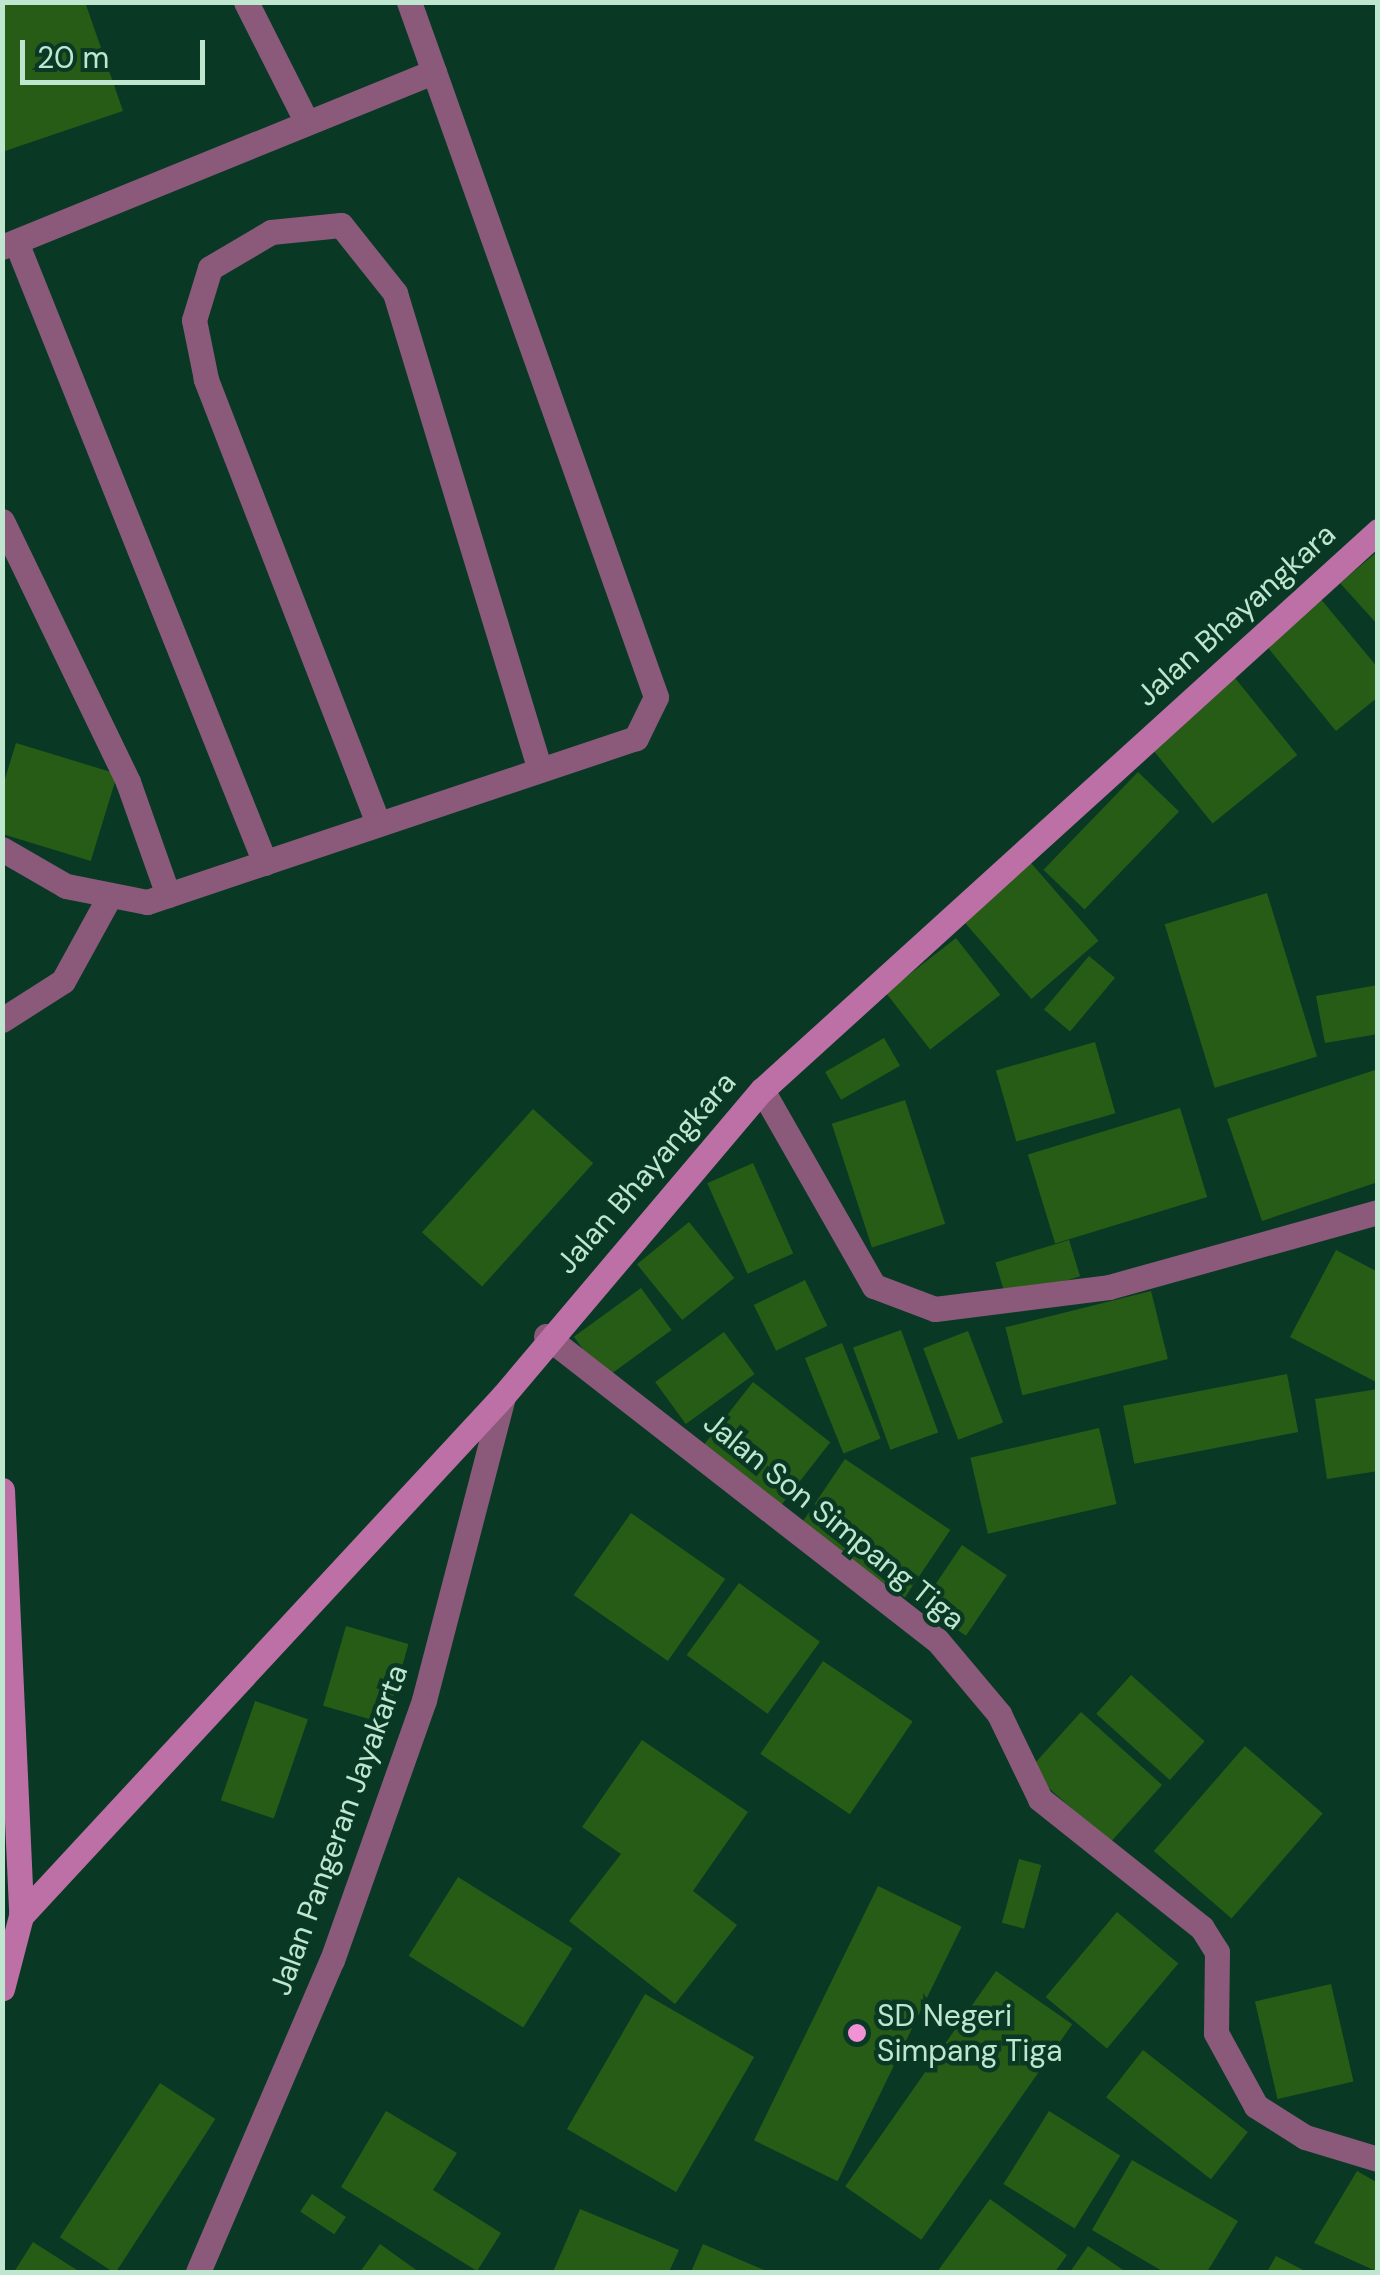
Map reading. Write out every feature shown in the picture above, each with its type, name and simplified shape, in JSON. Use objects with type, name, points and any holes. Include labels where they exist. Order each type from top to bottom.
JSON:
[{"type":"street","points":[[246,2],[304,117]]},
{"type":"street","points":[[2,848],[108,899],[168,895],[265,864],[376,818],[636,738],[656,697],[410,2]]},
{"type":"street","points":[[265,864],[9,244],[304,117],[434,72]]},
{"type":"street","points":[[376,818],[206,379],[194,320],[210,268],[271,232],[341,225],[394,293],[539,768]]},
{"type":"street","points":[[2,521],[128,782],[168,895]]},
{"type":"street","name":"Jalan Bhayangkara","points":[[21,1916],[502,1396],[546,1336],[762,1090],[1378,531]]},
{"type":"street","points":[[2,1020],[63,981],[108,899]]},
{"type":"street","points":[[762,1090],[874,1286],[934,1309],[1109,1287],[1378,1212]]},
{"type":"street","name":"Jalan Son Simpang Tiga","points":[[546,1336],[938,1640],[999,1714],[1040,1799],[1202,1928],[1217,1952],[1216,2032],[1256,2106],[1306,2137],[1378,2159]]},
{"type":"street","name":"Jalan Pangeran Jayakarta","points":[[198,2272],[332,1960],[424,1700],[502,1396]]},
{"type":"street","points":[[2,1490],[21,1916],[2,1989]]},
{"type":"building","points":[[2,2],[85,2],[123,111],[2,152]]},
{"type":"building","points":[[1378,551],[1378,625],[1340,583]]},
{"type":"building","points":[[1320,598],[1378,668],[1378,697],[1336,731],[1265,644]]},
{"type":"building","points":[[1235,678],[1297,755],[1213,824],[1150,747]]},
{"type":"building","points":[[16,743],[117,774],[91,861],[2,834],[2,789]]},
{"type":"building","points":[[1138,772],[1179,812],[1085,909],[1044,870]]},
{"type":"building","points":[[1031,863],[1099,941],[1031,999],[964,921]]},
{"type":"building","points":[[1267,893],[1317,1057],[1215,1088],[1165,924]]},
{"type":"building","points":[[956,938],[1000,995],[930,1050],[886,993]]},
{"type":"building","points":[[1089,956],[1115,978],[1070,1031],[1044,1010]]},
{"type":"building","points":[[1378,985],[1378,1034],[1325,1043],[1316,996]]},
{"type":"building","points":[[884,1038],[900,1066],[841,1100],[825,1072]]},
{"type":"building","points":[[1095,1042],[1115,1113],[1016,1142],[996,1070]]},
{"type":"building","points":[[1378,1069],[1378,1182],[1262,1221],[1227,1119]]},
{"type":"building","points":[[905,1100],[945,1224],[872,1247],[832,1124]]},
{"type":"building","points":[[1180,1108],[1207,1197],[1055,1243],[1028,1154]]},
{"type":"building","points":[[533,1109],[593,1163],[482,1287],[422,1232]]},
{"type":"building","points":[[753,1163],[793,1253],[748,1274],[707,1183]]},
{"type":"building","points":[[689,1222],[734,1278],[682,1320],[637,1264]]},
{"type":"building","points":[[1069,1240],[1080,1276],[1006,1299],[995,1263]]},
{"type":"building","points":[[1336,1250],[1378,1272],[1378,1383],[1290,1337]]},
{"type":"building","points":[[805,1280],[827,1326],[776,1351],[754,1305]]},
{"type":"building","points":[[641,1288],[672,1330],[604,1379],[574,1337]]},
{"type":"building","points":[[1151,1291],[1168,1359],[1022,1395],[1005,1327]]},
{"type":"building","points":[[901,1330],[938,1432],[890,1450],[853,1347]]},
{"type":"building","points":[[968,1331],[1003,1422],[958,1440],[923,1348]]},
{"type":"building","points":[[724,1332],[755,1374],[686,1424],[655,1382]]},
{"type":"building","points":[[842,1343],[881,1438],[843,1453],[805,1358]]},
{"type":"building","points":[[1287,1374],[1298,1432],[1134,1464],[1123,1406]]},
{"type":"building","points":[[753,1382],[830,1442],[777,1511],[699,1451]]},
{"type":"building","points":[[1378,1389],[1378,1471],[1327,1479],[1315,1399]]},
{"type":"building","points":[[1099,1428],[1117,1504],[988,1534],[970,1458]]},
{"type":"building","points":[[845,1459],[950,1530],[905,1597],[800,1526]]},
{"type":"building","points":[[631,1513],[725,1579],[668,1661],[574,1595]]},
{"type":"building","points":[[962,1545],[1007,1575],[966,1636],[921,1606]]},
{"type":"building","points":[[739,1583],[820,1642],[768,1714],[687,1655]]},
{"type":"building","points":[[346,1626],[408,1644],[386,1724],[323,1706]]},
{"type":"building","points":[[823,1661],[913,1721],[850,1814],[760,1754]]},
{"type":"building","points":[[1131,1675],[1205,1741],[1170,1780],[1096,1714]]},
{"type":"building","points":[[255,1701],[308,1719],[274,1819],[221,1800]]},
{"type":"building","points":[[1081,1712],[1162,1785],[1110,1843],[1029,1770]]},
{"type":"building","points":[[642,1740],[748,1812],[693,1891],[737,1925],[675,2004],[569,1921],[621,1854],[582,1827]]},
{"type":"building","points":[[1245,1746],[1323,1814],[1232,1918],[1154,1851]]},
{"type":"building","points":[[1019,1859],[1041,1865],[1024,1929],[1002,1923]]},
{"type":"building","points":[[458,1877],[572,1949],[523,2027],[409,1956]]},
{"type":"building","name":"SD Negeri Simpang Tiga","points":[[878,1886],[962,1927],[838,2181],[754,2140]]},
{"type":"building","points":[[1117,1912],[1178,1963],[1107,2048],[1046,1997]]},
{"type":"building","name":"SD Negeri Simpang Tiga","points":[[996,1971],[1072,2024],[921,2240],[845,2186]]},
{"type":"building","points":[[1331,1984],[1353,2081],[1277,2099],[1255,2002]]},
{"type":"building","points":[[645,1994],[754,2057],[676,2192],[567,2129]]},
{"type":"building","points":[[1143,2050],[1248,2132],[1211,2179],[1106,2097]]},
{"type":"building","points":[[160,2083],[215,2119],[116,2272],[60,2237]]},
{"type":"building","points":[[386,2111],[457,2153],[433,2190],[501,2233],[477,2271],[341,2187]]},
{"type":"building","points":[[1049,2111],[1120,2156],[1075,2228],[1003,2184]]},
{"type":"building","points":[[1132,2160],[1238,2221],[1207,2272],[1164,2272],[1092,2230]]},
{"type":"building","points":[[1357,2171],[1378,2183],[1378,2272],[1314,2243]]},
{"type":"building","points":[[312,2194],[346,2217],[334,2234],[300,2211]]},
{"type":"building","points":[[990,2199],[1067,2255],[1055,2272],[937,2272]]},
{"type":"building","points":[[580,2209],[679,2250],[669,2272],[553,2272]]},
{"type":"building","points":[[33,2242],[80,2272],[14,2272]]},
{"type":"building","points":[[380,2244],[419,2272],[360,2272]]},
{"type":"building","points":[[703,2244],[769,2272],[691,2272]]},
{"type":"building","points":[[1088,2246],[1126,2272],[1070,2272]]},
{"type":"building","points":[[1276,2256],[1307,2272],[1267,2272]]},
{"type":"place","name":"SD Negeri Simpang Tiga","points":[[857,2033]]}]
